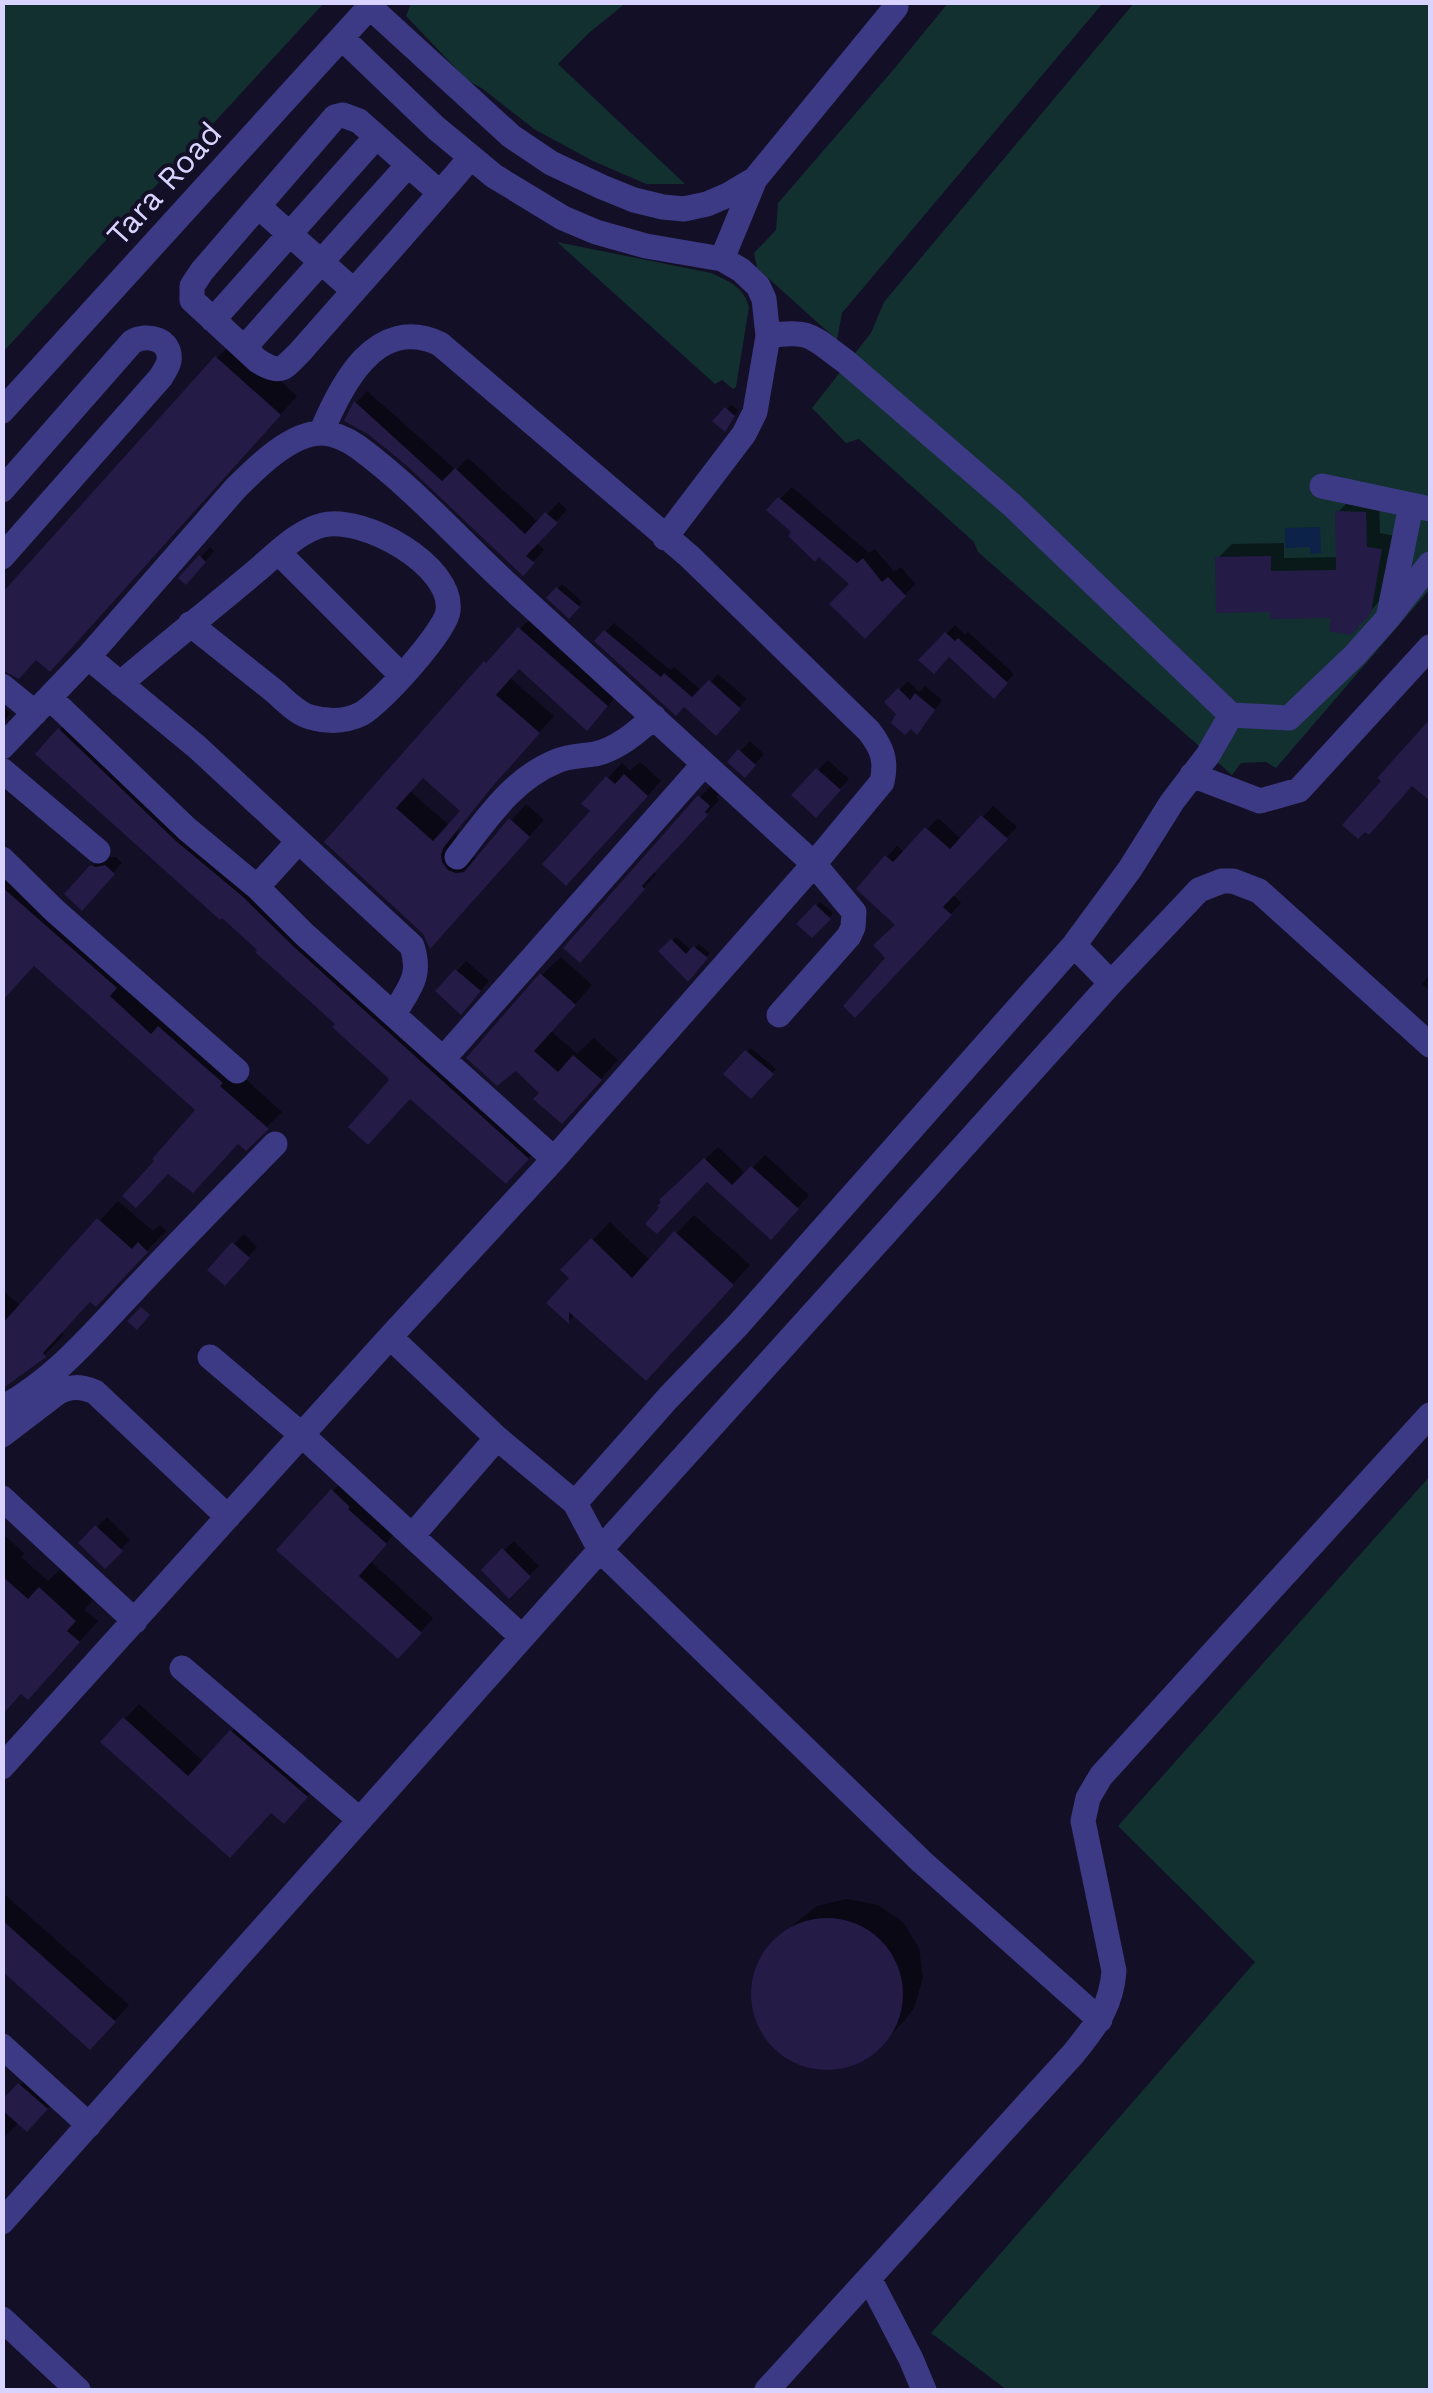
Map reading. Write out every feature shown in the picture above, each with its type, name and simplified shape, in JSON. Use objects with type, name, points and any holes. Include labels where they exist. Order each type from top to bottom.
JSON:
[{"type":"street","name":"Tara Road","points":[[2,411],[372,4]]},
{"type":"street","points":[[372,4],[511,136],[551,163],[634,200],[663,208],[707,204],[754,179]]},
{"type":"street","points":[[722,259],[754,179],[896,7]]},
{"type":"street","points":[[342,38],[436,128],[494,176],[563,218],[646,246],[722,259],[758,286],[764,298],[768,336],[755,412],[744,434],[666,538]]},
{"type":"street","points":[[440,193],[359,122],[335,116],[202,271],[192,286],[192,300],[258,361],[271,369],[283,368],[300,352],[440,193],[470,156]]},
{"type":"street","points":[[213,320],[376,137]]},
{"type":"street","points":[[244,348],[408,165]]},
{"type":"street","points":[[258,206],[354,290]]},
{"type":"street","points":[[768,336],[804,333],[841,357],[1012,505],[1231,715],[1289,718],[1355,655],[1430,564]]},
{"type":"street","points":[[2,490],[132,342],[146,336],[161,342],[169,353],[161,377],[2,558]]},
{"type":"street","points":[[2,1767],[554,1159],[814,864],[882,782],[886,768],[882,748],[855,717],[689,556],[440,344],[424,336],[387,341],[368,354],[339,391],[321,433]]},
{"type":"street","points":[[2,747],[88,657],[234,488],[260,464],[307,436],[321,433],[340,437],[400,482],[814,864],[854,912],[849,936],[779,1015]]},
{"type":"street","points":[[1322,486],[1420,507],[1388,618]]},
{"type":"street","points":[[120,684],[190,624],[278,552],[306,531],[325,524],[364,528],[388,538],[430,568],[448,596],[448,611],[439,632],[374,706],[358,716],[333,722],[304,716],[190,624]]},
{"type":"street","points":[[278,552],[401,676]]},
{"type":"street","points":[[1181,791],[1260,801],[1299,790],[1430,646]]},
{"type":"street","points":[[88,657],[197,747],[412,946],[417,962],[415,977],[394,1014]]},
{"type":"street","points":[[2,686],[43,706],[257,887],[554,1159]]},
{"type":"street","points":[[575,1503],[1074,945],[1208,756],[1231,715]]},
{"type":"street","points":[[457,857],[502,800],[526,777],[559,760],[600,753],[625,741],[654,717]]},
{"type":"street","points":[[443,1059],[704,764]]},
{"type":"street","points":[[2,770],[98,851]]},
{"type":"street","points":[[257,887],[298,842]]},
{"type":"street","points":[[2,859],[66,921],[237,1071]]},
{"type":"street","points":[[2,2222],[600,1550],[1111,983],[1200,890],[1228,881],[1260,891],[1430,1045]]},
{"type":"street","points":[[1074,945],[1111,983]]},
{"type":"street","points":[[2,1408],[23,1397],[70,1359],[276,1144]]},
{"type":"street","points":[[390,1336],[497,1438],[575,1503],[600,1550],[922,1862],[1100,2020]]},
{"type":"street","points":[[210,1357],[302,1435],[522,1637]]},
{"type":"street","points":[[2,1435],[57,1393],[66,1388],[86,1388],[228,1517]]},
{"type":"street","points":[[767,2390],[1100,2020],[1112,1994],[1114,1971],[1083,1821],[1088,1798],[1101,1776],[1430,1415]]},
{"type":"street","points":[[412,1536],[497,1438]]},
{"type":"street","points":[[2,1498],[135,1621]]},
{"type":"street","points":[[182,1668],[360,1820]]},
{"type":"street","points":[[2,2046],[89,2125]]},
{"type":"street","points":[[869,2278],[924,2390]]},
{"type":"street","points":[[2,2318],[78,2390]]},
{"type":"green space","points":[[2,3],[324,3],[3,352]]},
{"type":"green space","points":[[411,3],[626,3],[558,64],[685,184],[646,184],[534,129],[467,80],[406,16]]},
{"type":"green space","points":[[948,3],[1103,3],[842,313],[837,340],[757,268],[754,253],[776,230],[778,203]]},
{"type":"green space","points":[[1134,3],[1430,3],[1430,589],[1276,768],[1266,762],[1241,763],[1232,775],[978,552],[974,542],[859,439],[846,443],[812,408],[871,333],[884,302]]},
{"type":"green space","points":[[557,242],[711,273],[735,286],[749,307],[736,387],[733,389],[722,380],[715,384]]},
{"type":"green space","points":[[1430,1476],[1430,2390],[1007,2390],[931,2333],[1255,1962],[1118,1826]]},
{"type":"water","points":[[1320,527],[1321,553],[1311,554],[1310,547],[1285,548],[1285,528]]},
{"type":"building","points":[[215,356],[281,415],[50,672],[36,660],[19,679],[2,670],[2,593]]},
{"type":"building","points":[[354,401],[442,481],[455,468],[525,534],[545,512],[558,523],[526,556],[535,563],[523,576],[407,466],[368,434],[344,421]]},
{"type":"building","points":[[725,407],[735,416],[725,432],[712,421]]},
{"type":"building","points":[[778,497],[857,563],[863,558],[882,582],[888,577],[906,596],[865,639],[829,604],[849,584],[819,557],[815,562],[788,536],[791,532],[766,510]]},
{"type":"building","points":[[1335,511],[1366,512],[1367,547],[1382,549],[1371,613],[1351,635],[1329,631],[1331,618],[1271,619],[1270,612],[1216,613],[1215,557],[1271,556],[1271,571],[1336,570]]},
{"type":"building","points":[[199,555],[206,562],[186,585],[178,578]]},
{"type":"building","points":[[556,587],[580,607],[569,619],[546,598]]},
{"type":"building","points":[[518,627],[608,706],[587,731],[519,669],[496,695],[540,733],[444,847],[442,862],[448,870],[464,872],[509,818],[530,837],[430,949],[423,934],[324,842]],"holes":[[[423,778],[460,811],[433,841],[396,808]]]},
{"type":"building","points":[[604,630],[692,697],[709,680],[741,709],[716,736],[684,707],[676,716],[594,641]]},
{"type":"building","points":[[945,632],[955,641],[958,638],[1008,683],[994,699],[949,657],[934,674],[918,660]]},
{"type":"building","points":[[898,688],[910,700],[915,693],[935,710],[917,735],[911,729],[905,735],[891,723],[896,714],[884,702]]},
{"type":"building","points":[[1430,719],[1430,801],[1412,786],[1369,835],[1365,832],[1358,839],[1342,825],[1381,781],[1377,778]]},
{"type":"building","points":[[58,728],[176,841],[242,896],[529,1159],[506,1184],[410,1099],[368,1145],[348,1127],[389,1080],[387,1077],[257,950],[35,754]]},
{"type":"building","points":[[738,749],[756,765],[745,778],[727,762]]},
{"type":"building","points":[[816,768],[841,790],[816,818],[791,795]]},
{"type":"building","points":[[624,774],[648,796],[566,886],[542,864],[590,811],[581,804],[606,776],[615,784]]},
{"type":"building","points":[[698,795],[710,806],[705,812],[708,815],[642,886],[645,889],[580,963],[563,948]]},
{"type":"building","points":[[981,815],[1008,839],[943,907],[952,915],[855,1018],[843,1006],[885,958],[873,945],[895,925],[856,889],[885,855],[893,862],[925,827],[950,849]]},
{"type":"building","points":[[90,865],[105,865],[115,874],[82,911],[64,894]]},
{"type":"building","points":[[2,887],[117,988],[110,996],[151,1034],[158,1026],[269,1129],[246,1151],[238,1144],[193,1193],[168,1174],[136,1208],[122,1196],[195,1110],[34,966],[2,1001]]},
{"type":"building","points":[[815,904],[831,919],[812,938],[796,924]]},
{"type":"building","points":[[671,939],[686,954],[693,946],[708,958],[688,982],[658,951]]},
{"type":"building","points":[[455,969],[481,991],[461,1015],[435,991]]},
{"type":"building","points":[[540,973],[576,1005],[534,1051],[558,1072],[573,1055],[602,1080],[562,1124],[533,1099],[539,1093],[516,1071],[497,1086],[466,1058]]},
{"type":"building","points":[[745,1050],[774,1074],[751,1099],[723,1074]]},
{"type":"building","points":[[704,1158],[732,1185],[751,1166],[799,1209],[771,1240],[707,1182],[657,1234],[645,1224],[659,1208],[659,1200]]},
{"type":"building","points":[[97,1218],[132,1249],[138,1242],[148,1252],[96,1307],[90,1302],[43,1353],[46,1357],[2,1389],[2,1324]]},
{"type":"building","points":[[674,1231],[734,1285],[646,1381],[569,1312],[569,1324],[546,1303],[569,1278],[560,1270],[591,1238],[632,1278]]},
{"type":"building","points":[[232,1242],[250,1258],[225,1286],[207,1270]]},
{"type":"building","points":[[141,1307],[150,1315],[137,1330],[127,1321]]},
{"type":"building","points":[[331,1489],[387,1544],[359,1576],[422,1633],[398,1659],[276,1550]]},
{"type":"building","points":[[95,1525],[123,1551],[105,1569],[78,1543]]},
{"type":"building","points":[[502,1548],[531,1577],[509,1599],[481,1570]]},
{"type":"building","points":[[2,1576],[28,1599],[39,1587],[76,1621],[67,1631],[80,1642],[28,1700],[21,1694],[2,1715]]},
{"type":"building","points":[[123,1717],[188,1776],[230,1730],[308,1797],[284,1824],[271,1813],[230,1858],[100,1742]]},
{"type":"building","points":[[827,1918],[856,1924],[881,1940],[897,1965],[903,1994],[897,2023],[881,2048],[856,2064],[827,2070],[798,2064],[773,2048],[757,2023],[751,1994],[757,1965],[773,1940],[798,1924]]},
{"type":"building","points":[[2,1920],[116,2022],[90,2050],[2,1971]]},
{"type":"building","points":[[18,2083],[48,2109],[27,2132],[2,2110],[2,2100]]}]
